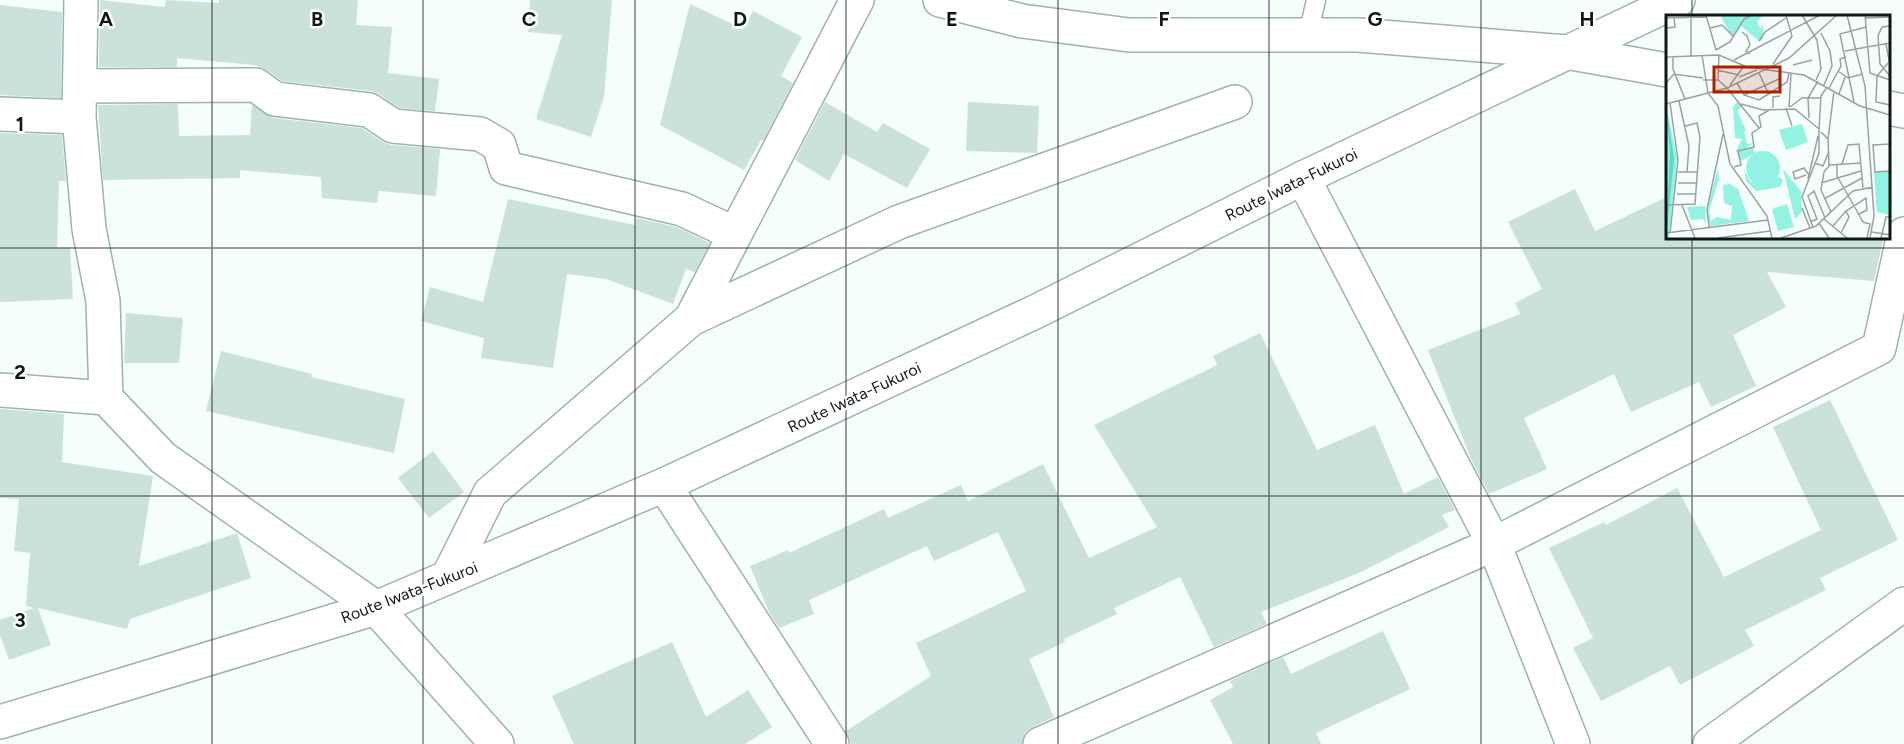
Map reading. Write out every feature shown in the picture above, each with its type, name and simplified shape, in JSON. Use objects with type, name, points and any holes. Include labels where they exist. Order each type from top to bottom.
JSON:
[{"type":"street","points":[[81,0],[79,102],[89,229],[104,301],[106,398]]},
{"type":"street","points":[[691,319],[857,0]]},
{"type":"street","points":[[940,0],[1022,21],[1129,35],[1358,35],[1566,52],[1666,70]]},
{"type":"street","name":"Route Iwata-Fukuroi","points":[[0,722],[376,608],[664,485],[1035,312],[1303,178],[1678,0]]},
{"type":"street","points":[[0,114],[79,102],[256,85],[275,99],[369,110],[393,126],[480,135],[499,145],[506,168],[682,209],[735,234]]},
{"type":"street","points":[[448,577],[490,493],[691,319],[899,222],[1235,102]]},
{"type":"street","points":[[1889,108],[1904,111]]},
{"type":"street","points":[[1303,178],[1494,544],[1573,744]]},
{"type":"street","points":[[1040,744],[1494,544],[1879,348],[1904,234]]},
{"type":"street","points":[[0,390],[106,398],[163,458],[376,608],[497,744]]},
{"type":"street","points":[[664,485],[832,744]]},
{"type":"street","points":[[1710,744],[1904,604]]},
{"type":"lane","points":[[1308,35],[1316,0]]},
{"type":"building","points":[[100,0],[165,7],[166,0],[219,3],[219,0],[358,0],[356,25],[392,27],[388,73],[439,79],[435,111],[399,108],[371,91],[282,81],[267,70],[255,65],[177,58],[177,67],[99,67]]},
{"type":"building","points":[[530,0],[612,0],[604,97],[591,137],[536,119],[562,35],[528,32]]},
{"type":"building","points":[[690,4],[743,29],[753,11],[802,37],[781,76],[793,83],[763,141],[761,140],[744,170],[660,125]]},
{"type":"building","points":[[0,5],[62,12],[61,98],[0,95]]},
{"type":"building","points":[[825,102],[877,132],[883,123],[930,149],[907,188],[844,154],[829,181],[795,160]]},
{"type":"building","points":[[968,102],[1039,106],[1037,153],[966,151]]},
{"type":"building","points":[[178,104],[179,136],[250,135],[252,105],[273,118],[362,128],[391,145],[440,149],[436,196],[379,191],[377,203],[322,198],[321,177],[240,170],[240,178],[103,180],[98,105]]},
{"type":"building","points":[[0,133],[62,135],[66,181],[59,181],[57,248],[70,247],[73,299],[0,302]]},
{"type":"building","points":[[1575,189],[1595,231],[1666,197],[1666,238],[1883,240],[1874,281],[1767,272],[1786,307],[1733,335],[1756,386],[1711,407],[1699,382],[1631,412],[1614,374],[1524,418],[1547,469],[1489,494],[1471,459],[1428,350],[1520,314],[1515,303],[1542,289],[1508,222]]},
{"type":"building","points":[[508,199],[635,225],[636,218],[676,227],[710,243],[695,272],[686,269],[673,304],[606,279],[567,274],[553,368],[481,358],[484,338],[421,321],[430,287],[483,302]]},
{"type":"building","points":[[126,313],[183,318],[179,363],[124,363]]},
{"type":"building","points":[[1260,333],[1317,450],[1375,425],[1404,494],[1438,477],[1455,510],[1442,515],[1449,527],[1359,573],[1261,612],[1267,624],[1214,647],[1180,577],[1114,608],[1117,614],[1064,639],[1065,642],[1029,659],[1054,717],[1025,732],[1022,744],[851,744],[846,731],[931,676],[916,643],[1026,591],[998,532],[934,561],[927,546],[809,600],[814,614],[779,628],[769,612],[750,566],[788,550],[789,553],[884,509],[888,518],[961,485],[968,501],[1043,464],[1089,558],[1157,527],[1094,425],[1217,365],[1213,356]]},
{"type":"building","points":[[221,351],[312,374],[311,377],[405,399],[394,453],[206,411]]},
{"type":"building","points":[[1830,400],[1898,540],[1820,578],[1826,590],[1745,630],[1754,646],[1680,685],[1670,666],[1601,701],[1573,648],[1593,638],[1549,548],[1604,522],[1606,525],[1677,488],[1724,577],[1821,530],[1773,427]]},
{"type":"building","points":[[0,409],[64,414],[62,462],[153,476],[139,566],[237,533],[251,578],[130,619],[127,629],[38,608],[51,645],[9,660],[0,635],[0,620],[34,608],[26,606],[30,553],[14,551],[19,499],[0,498]]},
{"type":"building","points":[[433,451],[464,492],[429,518],[398,478]]},
{"type":"building","points":[[1383,631],[1410,689],[1316,733],[1321,744],[1233,744],[1210,700],[1233,687],[1230,681],[1283,657],[1291,674]]},
{"type":"building","points":[[672,642],[706,717],[748,690],[772,727],[745,744],[574,744],[552,696]]}]
